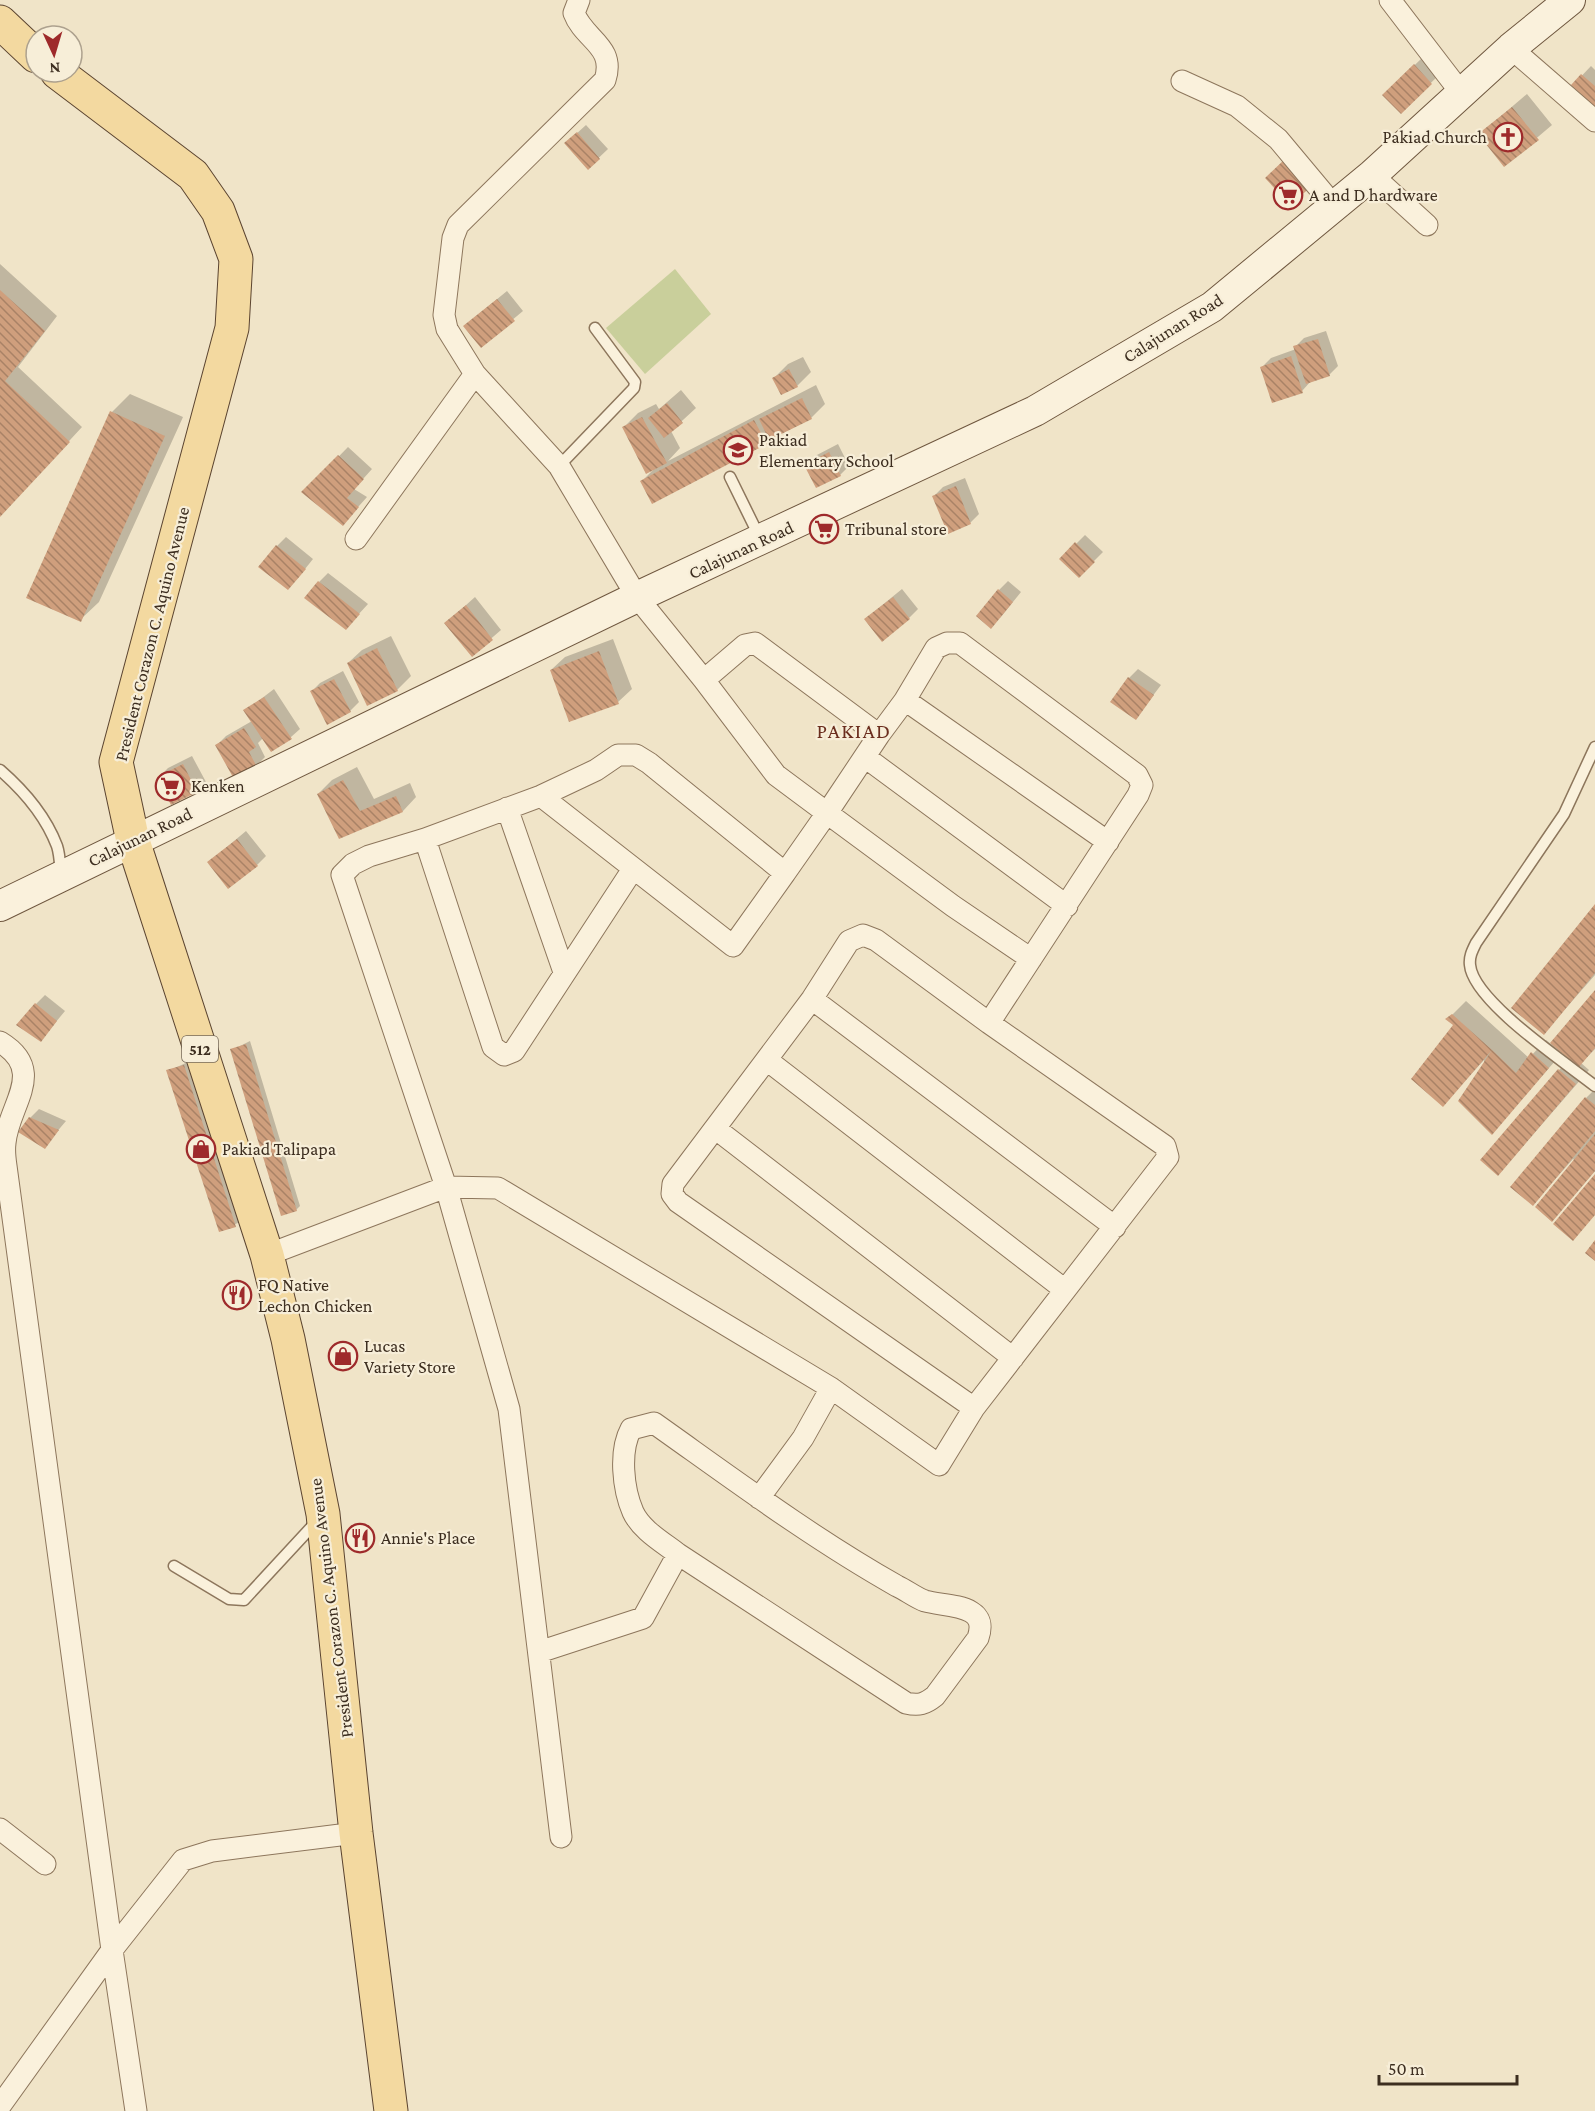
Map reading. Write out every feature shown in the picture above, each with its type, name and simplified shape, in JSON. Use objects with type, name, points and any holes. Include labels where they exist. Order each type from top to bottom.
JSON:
[{"type":"main road","name":"Calajunan Road","points":[[0,906],[637,597],[1035,411],[1212,307],[1372,175],[1511,48],[1570,0]]},
{"type":"main road","points":[[0,22],[24,45]]},
{"type":"main road","name":"President Corazon C. Aquino Avenue","points":[[73,84],[193,175],[218,211],[236,259],[232,328],[116,762],[133,841],[267,1256],[288,1339],[323,1515],[356,1833],[391,2111]]},
{"type":"street","points":[[579,0],[574,13],[578,24],[605,51],[608,71],[605,80],[458,225],[453,238],[444,315],[447,329],[475,374],[559,466],[637,597],[776,775],[953,906],[1031,959]]},
{"type":"street","points":[[1390,0],[1462,94]]},
{"type":"street","points":[[1511,48],[1595,121]]},
{"type":"street","points":[[1182,81],[1237,106],[1278,139],[1334,206]]},
{"type":"street","points":[[1372,175],[1427,225]]},
{"type":"street","points":[[356,539],[475,374]]},
{"type":"street","points":[[704,680],[745,645],[755,643],[879,735]]},
{"type":"street","points":[[541,796],[733,945],[905,700],[936,648],[947,643],[960,643],[1137,775],[1142,785],[1108,842],[988,1023]]},
{"type":"street","points":[[905,700],[1108,842]]},
{"type":"street","points":[[561,1836],[509,1408],[446,1187],[342,875],[353,864],[369,856],[425,839],[541,796],[596,770],[618,755],[636,755],[785,873]]},
{"type":"street","points":[[865,758],[1066,906]]},
{"type":"street","points":[[507,808],[564,972]]},
{"type":"street","points":[[425,839],[493,1047],[504,1055],[514,1051],[633,869]]},
{"type":"street","points":[[267,1256],[446,1187],[498,1188],[831,1388],[939,1465],[975,1408],[1168,1157],[1165,1146],[988,1023],[876,940],[863,935],[849,941],[812,999],[673,1184],[672,1194],[678,1202],[975,1408]]},
{"type":"street","points":[[812,999],[1115,1227]]},
{"type":"street","points":[[0,1042],[12,1049],[23,1068],[23,1088],[5,1142],[6,1166],[112,1950],[136,2111]]},
{"type":"street","points":[[767,1060],[1065,1290]]},
{"type":"street","points":[[716,1129],[1013,1358]]},
{"type":"street","points":[[759,1498],[803,1438],[831,1388]]},
{"type":"street","points":[[654,1423],[759,1498],[839,1553],[886,1580],[924,1601],[967,1608],[978,1620],[981,1629],[978,1638],[935,1696],[926,1703],[916,1706],[906,1703],[678,1554],[649,1532],[634,1514],[627,1487],[625,1441],[631,1429],[654,1423]]},
{"type":"street","points":[[538,1652],[643,1618],[678,1554]]},
{"type":"street","points":[[0,1829],[45,1864]]},
{"type":"street","points":[[0,2106],[112,1950],[183,1860],[212,1851],[356,1833]]},
{"type":"lane","points":[[559,466],[634,388],[634,382],[595,328]]},
{"type":"lane","points":[[730,477],[761,541]]},
{"type":"lane","points":[[1595,747],[1564,814],[1470,955],[1470,966],[1478,986],[1510,1020],[1595,1086]]},
{"type":"lane","points":[[0,770],[21,789],[47,828],[57,847],[61,875]]},
{"type":"lane","points":[[174,1566],[229,1599],[244,1600],[323,1515]]},
{"type":"green space","points":[[675,269],[711,314],[645,374],[606,328]]},
{"type":"building","points":[[1414,64],[1432,84],[1401,114],[1382,95]]},
{"type":"building","points":[[1581,74],[1595,86],[1595,107],[1571,85]]},
{"type":"building","name":"Pakiad Church","points":[[1512,107],[1539,140],[1504,167],[1478,134]]},
{"type":"building","points":[[577,132],[600,159],[588,170],[564,143]]},
{"type":"building","points":[[1286,158],[1312,186],[1290,205],[1265,178]]},
{"type":"building","points":[[0,290],[45,331],[5,381],[70,442],[0,517]]},
{"type":"building","points":[[497,299],[515,321],[481,348],[463,326]]},
{"type":"building","points":[[1318,339],[1330,376],[1306,384],[1293,346]]},
{"type":"building","points":[[1291,356],[1303,393],[1272,403],[1260,367]]},
{"type":"building","points":[[789,369],[798,387],[781,395],[772,378]]},
{"type":"building","points":[[802,398],[812,419],[769,440],[759,419]]},
{"type":"building","points":[[667,403],[683,423],[664,438],[648,418]]},
{"type":"building","points":[[110,411],[165,436],[81,622],[26,598]]},
{"type":"building","points":[[642,417],[667,463],[646,474],[622,427]]},
{"type":"building","points":[[754,420],[767,444],[652,504],[640,481]]},
{"type":"building","points":[[829,452],[841,476],[816,488],[804,465]]},
{"type":"building","points":[[338,455],[364,479],[347,498],[359,507],[343,526],[301,492]]},
{"type":"building","points":[[956,486],[971,524],[948,534],[932,496]]},
{"type":"building","points":[[1075,542],[1095,562],[1079,578],[1059,559]]},
{"type":"building","points":[[276,545],[306,569],[288,590],[258,567]]},
{"type":"building","points":[[318,581],[360,614],[346,630],[304,598]]},
{"type":"building","points":[[998,589],[1013,602],[991,629],[976,616]]},
{"type":"building","points":[[893,597],[910,619],[882,642],[864,619]]},
{"type":"building","points":[[466,605],[493,640],[472,657],[444,623]]},
{"type":"building","points":[[377,648],[398,691],[367,706],[347,663]]},
{"type":"building","points":[[599,651],[619,704],[569,722],[550,670]]},
{"type":"building","points":[[1128,677],[1154,695],[1136,720],[1110,702]]},
{"type":"building","points":[[334,679],[351,712],[327,725],[310,691]]},
{"type":"building","points":[[264,697],[292,739],[271,752],[243,710]]},
{"type":"building","points":[[244,728],[256,747],[249,752],[257,767],[234,779],[215,745]]},
{"type":"building","points":[[183,764],[197,792],[171,805],[157,777]]},
{"type":"building","points":[[343,780],[360,811],[396,796],[403,812],[339,839],[317,794]]},
{"type":"building","points":[[237,839],[258,866],[228,889],[207,862]]},
{"type":"building","points":[[1595,904],[1595,973],[1544,1035],[1511,1008]]},
{"type":"building","points":[[1595,990],[1595,1048],[1579,1067],[1550,1043]]},
{"type":"building","points":[[35,1003],[57,1021],[41,1042],[16,1025]]},
{"type":"building","points":[[1452,1014],[1492,1050],[1443,1107],[1411,1079],[1453,1025],[1445,1019]]},
{"type":"building","name":"Pakiad Talipapa","points":[[246,1044],[297,1211],[281,1216],[230,1049]]},
{"type":"building","points":[[1492,1050],[1516,1073],[1531,1052],[1549,1068],[1492,1135],[1458,1101]]},
{"type":"building","name":"Pakiad Talipapa","points":[[184,1065],[236,1227],[219,1232],[166,1070]]},
{"type":"building","points":[[1558,1069],[1576,1084],[1498,1176],[1480,1160]]},
{"type":"building","points":[[1585,1097],[1595,1105],[1595,1131],[1533,1206],[1510,1187]]},
{"type":"building","points":[[29,1117],[59,1130],[45,1149],[18,1132]]},
{"type":"building","points":[[1595,1134],[1595,1171],[1552,1222],[1535,1207]]},
{"type":"building","points":[[1595,1174],[1595,1215],[1573,1241],[1553,1224]]},
{"type":"building","points":[[1595,1240],[1595,1261],[1585,1253]]},
{"type":"place","name":"Pakiad Church","points":[[1508,137]]},
{"type":"place","name":"A and D hardware","points":[[1288,195]]},
{"type":"place","name":"Pakiad Elementary School","points":[[738,450]]},
{"type":"place","name":"Tribunal store","points":[[824,529]]},
{"type":"place","name":"Kenken","points":[[170,786]]},
{"type":"place","name":"Pakiad Talipapa","points":[[201,1149]]},
{"type":"place","name":"FQ Native Lechon Chicken","points":[[237,1295]]},
{"type":"place","name":"Lucas Variety Store","points":[[343,1356]]},
{"type":"place","name":"Annie's Place","points":[[360,1538]]},
{"type":"district","name":"PAKIAD","points":[[854,731]]}]
